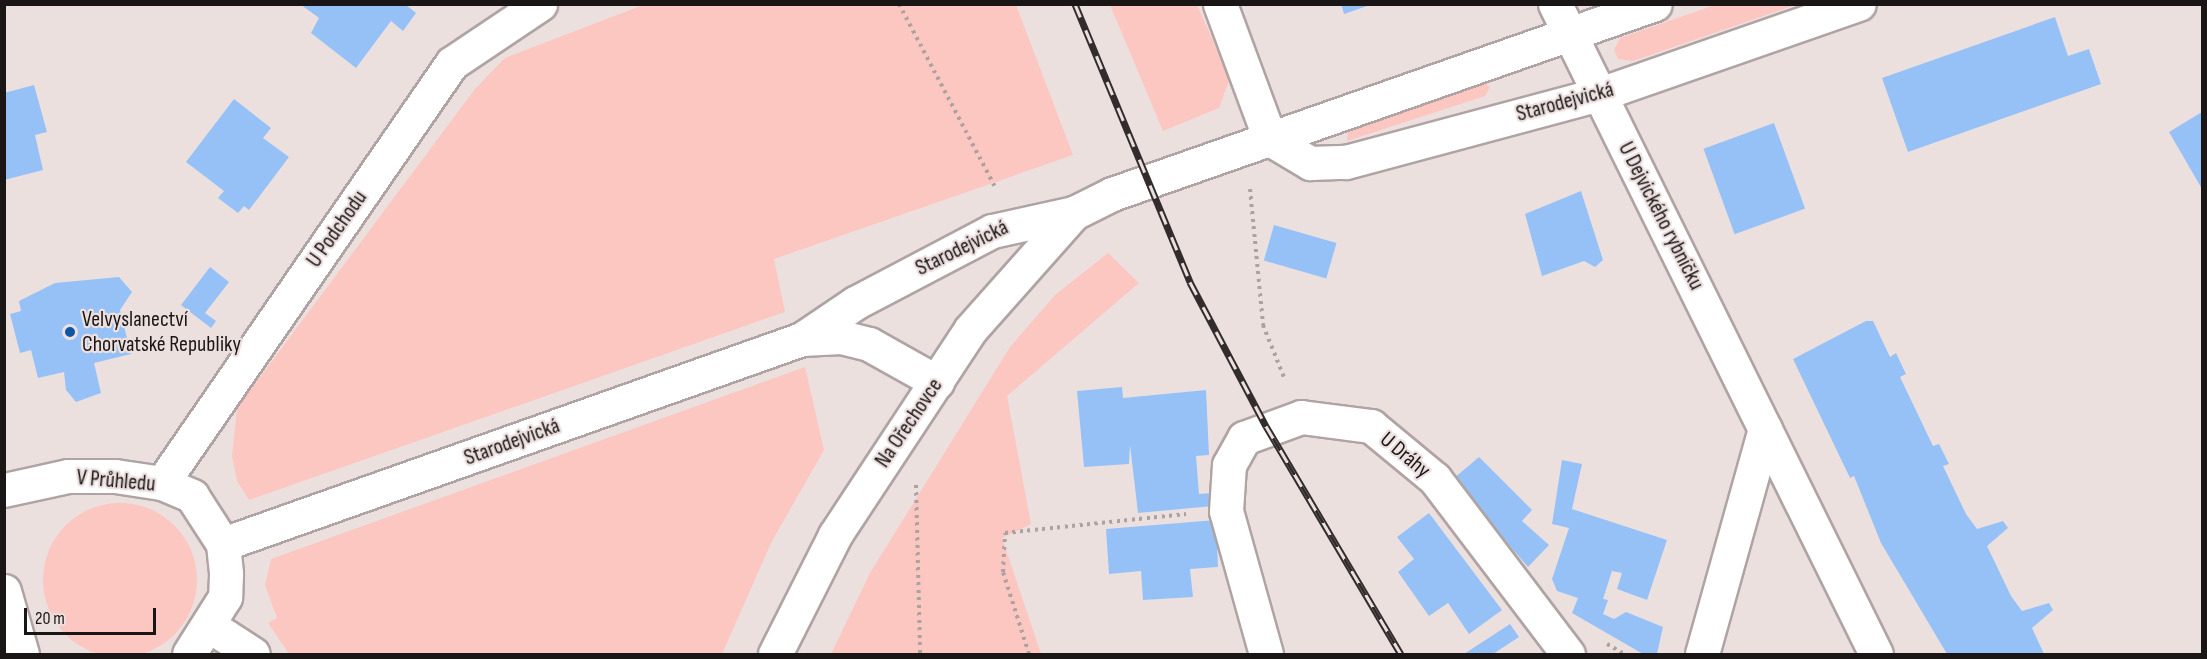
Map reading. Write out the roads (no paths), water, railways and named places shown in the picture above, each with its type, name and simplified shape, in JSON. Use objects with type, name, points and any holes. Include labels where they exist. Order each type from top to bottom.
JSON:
[{"type":"street","name":"U Podchodu","points":[[162,483],[452,63],[540,4]]},
{"type":"street","points":[[1220,4],[1270,139]]},
{"type":"street","name":"U Dejvického rybníčku","points":[[1556,4],[1568,35],[1600,94],[1876,654]]},
{"type":"street","name":"Starodejvická","points":[[223,544],[802,339],[855,303],[992,231],[1074,213],[1270,139],[1655,4]]},
{"type":"street","name":"Starodejvická","points":[[1270,139],[1310,164],[1328,165],[1600,94],[1859,4]]},
{"type":"street","name":"Na Ořechovce","points":[[775,654],[835,535],[970,330],[1074,213]]},
{"type":"street","name":"Starodejvická","points":[[802,339],[841,337],[869,344],[937,382]]},
{"type":"street","name":"U Dráhy","points":[[1266,654],[1226,511],[1229,465],[1244,438],[1301,417],[1371,426],[1435,479],[1568,654]]},
{"type":"street","points":[[1702,654],[1765,429]]},
{"type":"street","name":"V Průhledu","points":[[4,490],[68,476],[162,483],[192,496],[223,544]]},
{"type":"street","points":[[189,654],[210,626],[225,597],[223,544]]},
{"type":"street","points":[[4,591],[22,654]]},
{"type":"street","points":[[210,626],[254,654]]},
{"type":"railway","points":[[1075,4],[1190,282],[1266,426],[1401,654]]},
{"type":"place","name":"Velvyslanectví Chorvatské Republiky","points":[[70,332]]}]
